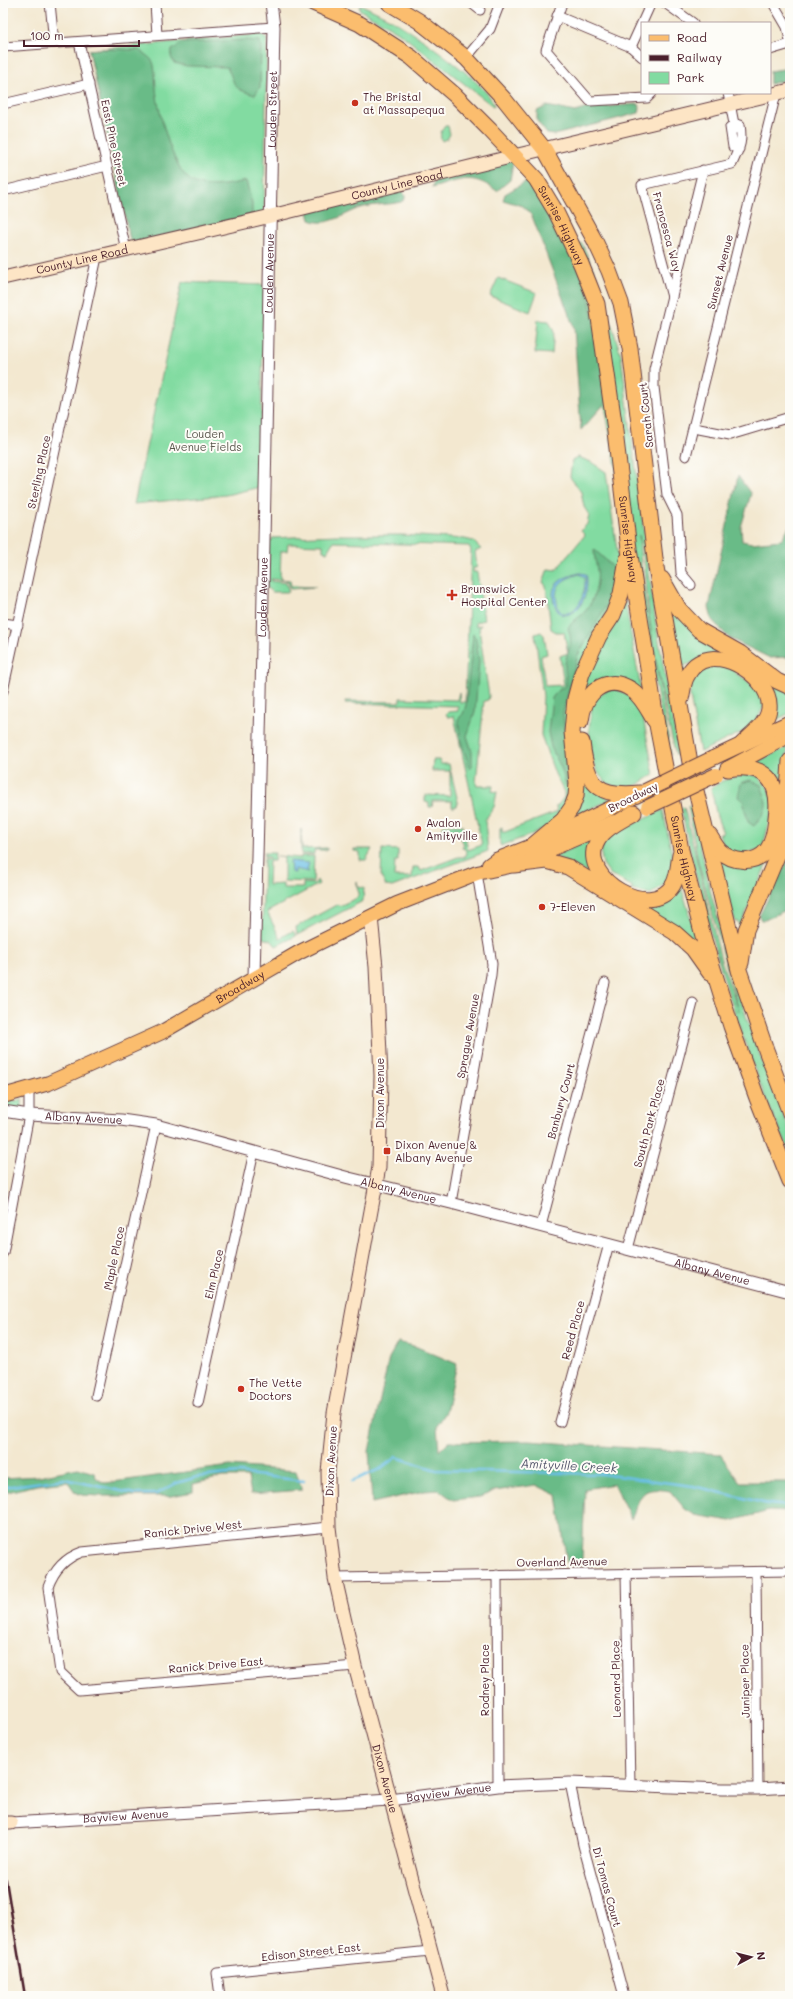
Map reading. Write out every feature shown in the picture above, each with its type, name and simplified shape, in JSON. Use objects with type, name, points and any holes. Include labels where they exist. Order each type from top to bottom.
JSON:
[{"type":"highway","name":"Sunrise Highway","points":[[313,3],[360,24],[411,57],[456,96],[536,180],[556,212],[581,264],[597,304],[614,423],[629,549],[657,725],[681,850],[704,940],[718,985],[757,1098],[790,1181]]},
{"type":"highway","name":"Sunrise Highway","points":[[390,3],[419,21],[466,58],[504,99],[545,150],[595,242],[622,303],[630,348],[656,568],[680,708],[705,829],[739,970],[766,1050],[790,1113]]},
{"type":"highway","points":[[532,846],[563,820],[572,807],[576,796],[577,783],[572,732],[575,699],[582,673],[599,636],[613,615],[620,594],[629,549]]},
{"type":"highway","points":[[656,568],[679,609],[699,630],[740,653],[777,681],[790,687]]},
{"type":"highway","points":[[680,708],[686,677],[689,671],[700,662],[711,658],[722,657],[732,661],[748,672],[763,687],[768,698],[769,708],[766,719],[742,744]]},
{"type":"highway","points":[[643,792],[612,794],[603,791],[595,784],[588,773],[584,756],[581,728],[582,709],[586,699],[592,692],[607,684],[617,684],[634,691],[657,725]]},
{"type":"highway","points":[[739,970],[746,930],[785,838],[790,761]]},
{"type":"highway","points":[[705,829],[719,850],[734,860],[747,861],[754,859],[767,850],[771,841],[778,806],[775,787],[762,772],[742,767],[722,772]]},
{"type":"highway","points":[[634,813],[610,828],[596,843],[594,848],[595,864],[604,879],[622,891],[638,898],[651,899],[658,897],[664,894],[673,884],[681,850]]},
{"type":"highway","points":[[514,865],[547,861],[568,867],[674,932],[692,949],[718,985]]},
{"type":"main road","name":"County Line Road","points":[[3,278],[272,216],[514,156],[545,150],[730,98],[776,94],[790,90]]},
{"type":"main road","name":"Broadway","points":[[477,873],[496,860],[532,846],[790,722]]},
{"type":"main road","name":"Broadway","points":[[3,1096],[29,1090],[92,1064],[162,1032],[254,977],[300,952],[397,904],[477,873],[514,865],[648,807],[722,772],[790,734]]},
{"type":"main road","name":"Dixon Avenue","points":[[372,917],[381,1076],[379,1167],[334,1413],[328,1472],[329,1527],[335,1578],[355,1666],[443,1996]]},
{"type":"street","points":[[50,3],[54,43]]},
{"type":"street","points":[[155,3],[157,35]]},
{"type":"street","name":"Louden Street","points":[[272,3],[274,27],[272,216]]},
{"type":"street","points":[[471,3],[480,10]]},
{"type":"street","points":[[466,58],[490,29],[500,3]]},
{"type":"street","points":[[562,3],[546,50],[590,100],[647,98],[651,94]]},
{"type":"street","points":[[642,22],[651,3]]},
{"type":"street","points":[[665,3],[692,22]]},
{"type":"street","points":[[773,3],[787,27],[790,40]]},
{"type":"street","points":[[557,16],[631,47],[641,56]]},
{"type":"street","points":[[631,47],[641,25]]},
{"type":"street","points":[[3,47],[274,27]]},
{"type":"street","name":"East Pine Street","points":[[79,42],[126,250]]},
{"type":"street","points":[[771,50],[790,44]]},
{"type":"street","points":[[3,104],[89,84]]},
{"type":"street","name":"Sunset Avenue","points":[[686,456],[776,94]]},
{"type":"street","name":"Francesca Way","points":[[672,298],[642,185],[732,164],[742,141],[740,125],[735,124],[730,98]]},
{"type":"street","points":[[3,191],[107,166]]},
{"type":"street","name":"Sarah Court","points":[[691,585],[681,573],[677,515],[667,495],[654,388],[654,369],[703,170]]},
{"type":"street","name":"Louden Avenue","points":[[254,977],[272,216]]},
{"type":"street","name":"Sterling Place","points":[[3,691],[98,257]]},
{"type":"street","points":[[694,428],[730,435],[790,417]]},
{"type":"street","points":[[3,623],[18,625]]},
{"type":"street","name":"Sprague Avenue","points":[[451,1203],[492,964],[477,873]]},
{"type":"street","name":"Banbury Court","points":[[540,1226],[605,983]]},
{"type":"street","name":"South Park Place","points":[[628,1250],[693,1003]]},
{"type":"street","points":[[3,1253],[29,1115],[29,1090]]},
{"type":"street","name":"Albany Avenue","points":[[3,1110],[29,1115],[121,1120],[156,1125],[376,1185],[540,1226],[790,1292]]},
{"type":"street","name":"Maple Place","points":[[96,1396],[156,1125]]},
{"type":"street","name":"Elm Place","points":[[198,1403],[254,1152]]},
{"type":"street","name":"Reed Place","points":[[560,1422],[609,1244]]},
{"type":"street","name":"Ranick Drive West","points":[[79,1690],[60,1672],[48,1587],[52,1574],[70,1556],[82,1552],[329,1527]]},
{"type":"street","name":"Overland Avenue","points":[[335,1578],[790,1571]]},
{"type":"street","name":"Juniper Place","points":[[756,1572],[758,1789]]},
{"type":"street","name":"Leonard Place","points":[[626,1573],[630,1786]]},
{"type":"street","name":"Rodney Place","points":[[497,1575],[498,1786]]},
{"type":"street","name":"Ranick Drive East","points":[[79,1690],[355,1666]]},
{"type":"street","name":"Bayview Avenue","points":[[7,1823],[390,1800],[498,1786],[570,1783],[758,1789],[790,1787]]},
{"type":"street","name":"Di Tomas Court","points":[[570,1783],[583,1845],[624,1996]]},
{"type":"street","name":"Edison Street East","points":[[220,1996],[217,1973],[430,1951]]},
{"type":"green space","points":[[362,5],[397,23],[453,62],[482,88],[491,98],[494,107],[398,32],[360,10],[359,6]]},
{"type":"green space","points":[[262,34],[267,40],[264,214],[131,244],[89,50]]},
{"type":"green space","points":[[244,40],[260,41],[260,87],[255,95],[236,86],[227,67],[187,66],[174,63],[171,57],[172,50],[182,43]]},
{"type":"green space","points":[[89,50],[139,50],[152,60],[155,69],[156,92],[161,117],[169,144],[181,169],[187,178],[201,185],[220,185],[246,181],[252,203],[252,217],[131,244]]},
{"type":"green space","points":[[790,68],[790,79],[771,84],[771,71]]},
{"type":"green space","points":[[639,104],[639,113],[554,135],[547,134],[537,121],[537,111],[547,106],[575,112],[588,108]]},
{"type":"green space","points":[[445,126],[448,126],[450,134],[448,138],[442,141],[441,133]]},
{"type":"green space","points":[[514,156],[510,180],[497,191],[480,181],[465,179],[432,188],[436,175]]},
{"type":"green space","points":[[534,177],[583,270],[610,398],[581,430],[574,328],[532,216],[523,206],[503,200],[505,194]]},
{"type":"green space","points":[[399,184],[405,196],[405,199],[401,202],[364,207],[330,221],[317,222],[310,220],[307,207]]},
{"type":"green space","points":[[582,243],[598,280],[621,355],[655,618],[679,755],[676,755],[657,668],[639,535],[642,579],[671,755],[668,755],[576,246]]},
{"type":"green space","points":[[498,278],[537,293],[530,312],[490,296]]},
{"type":"green space","name":"Louden Avenue Fields","points":[[182,282],[264,285],[260,487],[226,495],[134,504]]},
{"type":"green space","points":[[538,320],[549,321],[554,332],[552,354],[535,353]]},
{"type":"green space","points":[[578,457],[591,462],[606,472],[620,571],[619,584],[581,668],[570,793],[563,810],[559,816],[545,828],[501,846],[500,828],[502,827],[502,832],[505,832],[557,812],[556,806],[564,797],[564,792],[555,774],[541,735],[543,696],[535,634],[541,632],[544,635],[547,654],[541,656],[545,686],[564,685],[560,656],[568,653],[564,632],[556,632],[551,629],[546,586],[543,582],[548,569],[556,570],[585,535],[581,531],[587,524],[589,515],[584,507],[581,492],[570,477],[572,460]]},
{"type":"green space","points":[[738,476],[751,494],[741,527],[742,541],[752,543],[781,540],[790,525],[790,657],[770,658],[729,638],[712,620],[709,607]]},
{"type":"green space","points":[[336,535],[402,535],[465,539],[473,541],[481,549],[475,552],[477,568],[473,568],[473,572],[477,572],[484,620],[476,622],[476,626],[481,625],[479,629],[489,696],[488,700],[484,701],[476,783],[477,786],[493,786],[492,791],[497,792],[494,807],[485,820],[488,851],[392,887],[386,886],[381,877],[382,849],[398,850],[398,861],[395,861],[394,877],[412,877],[413,867],[419,867],[421,871],[458,857],[465,857],[467,853],[465,849],[462,848],[464,845],[457,828],[436,836],[435,835],[442,832],[444,825],[463,825],[468,850],[482,845],[454,716],[448,717],[446,714],[448,712],[458,711],[458,706],[345,703],[345,701],[400,702],[400,698],[457,700],[459,692],[460,702],[465,702],[471,550],[469,546],[333,542],[327,552],[323,551],[323,545],[288,544],[287,551],[281,551],[280,579],[290,580],[291,586],[316,587],[290,589],[288,581],[271,579],[271,581],[286,583],[289,592],[272,592],[267,588],[269,539],[272,541],[272,538]]},
{"type":"green space","points":[[594,549],[614,568],[616,579],[609,601],[578,655],[563,712],[568,784],[566,786],[562,770],[551,747],[548,732],[552,698],[558,690],[566,686],[565,663],[570,646],[570,634],[568,628],[590,605],[595,591],[597,575]]},
{"type":"green space","points":[[625,601],[642,695],[633,687],[586,693],[581,691],[583,681]]},
{"type":"green space","points":[[669,601],[679,616],[678,620],[682,619],[719,649],[720,653],[683,666],[685,669],[682,674]]},
{"type":"green space","points":[[473,634],[476,638],[479,661],[475,712],[467,736],[472,751],[472,767],[470,769],[461,742],[458,719],[463,714],[466,705]]},
{"type":"green space","points":[[709,662],[739,669],[735,673],[746,679],[753,686],[764,706],[753,727],[700,752],[690,690],[695,677]]},
{"type":"green space","points":[[758,673],[790,692],[790,713],[770,723]]},
{"type":"green space","points":[[613,688],[635,698],[642,712],[654,775],[630,788],[614,786],[604,780],[597,771],[592,760],[589,733],[592,710],[588,709],[594,697]]},
{"type":"green space","points":[[788,747],[783,785],[781,785],[754,763]]},
{"type":"green space","points":[[433,760],[439,760],[441,764],[449,764],[458,802],[455,807],[452,807],[452,801],[433,801],[432,807],[429,807],[429,803],[425,802],[425,795],[450,796],[450,771],[432,771]]},
{"type":"green space","points":[[581,773],[610,800],[572,817]]},
{"type":"green space","points":[[744,774],[758,776],[767,786],[774,803],[762,850],[733,856],[723,844],[719,834],[723,833],[717,817],[711,788],[722,781]]},
{"type":"green space","points":[[750,780],[761,785],[766,802],[765,811],[754,826],[748,822],[743,801],[738,797],[741,783]]},
{"type":"green space","points":[[688,806],[692,807],[710,890],[733,974],[752,1035],[790,1132],[790,1152],[768,1104],[738,1022],[721,969],[693,862],[681,808],[684,807],[721,960],[739,1011],[698,861]]},
{"type":"green space","points":[[663,810],[674,865],[672,878],[651,894],[631,890],[633,887],[610,874],[603,864],[601,854],[603,843],[614,833]]},
{"type":"green space","points":[[301,829],[302,849],[327,848],[327,850],[314,850],[314,854],[301,854]]},
{"type":"green space","points":[[595,838],[600,879],[554,856]]},
{"type":"green space","points":[[790,844],[790,908],[765,920],[761,920],[759,916],[787,862]]},
{"type":"green space","points":[[354,849],[372,849],[366,860],[360,860],[360,852],[354,851]]},
{"type":"green space","points":[[264,853],[275,853],[274,861],[269,861],[268,885],[283,884],[283,888],[303,888],[303,883],[315,884],[317,880],[319,884],[267,912],[280,938],[293,931],[296,936],[276,946],[271,940],[262,938],[264,859],[270,859],[269,857],[264,857]]},
{"type":"green space","points":[[277,856],[301,858],[301,856],[314,856],[313,882],[284,881],[284,858]]},
{"type":"green space","points":[[718,857],[769,858],[740,927],[738,922],[735,922]]},
{"type":"green space","points":[[357,881],[358,887],[364,888],[363,901],[297,935],[296,927],[338,904],[339,906],[357,898],[359,893],[357,888]]},
{"type":"green space","points":[[680,882],[700,951],[645,910],[648,902]]},
{"type":"green space","points":[[22,1100],[22,1112],[3,1108],[3,1102]]},
{"type":"green space","points":[[398,1342],[417,1347],[457,1364],[446,1412],[437,1426],[439,1451],[448,1442],[528,1441],[720,1454],[740,1482],[790,1482],[790,1512],[769,1511],[731,1521],[695,1515],[685,1509],[670,1491],[653,1490],[647,1491],[643,1494],[631,1519],[614,1484],[585,1489],[582,1561],[567,1563],[557,1495],[536,1485],[494,1491],[480,1497],[453,1500],[439,1490],[424,1491],[372,1503],[369,1451],[389,1358]]},
{"type":"green space","points":[[230,1466],[296,1471],[302,1490],[251,1494],[248,1477],[222,1477],[193,1484],[193,1492],[171,1496],[82,1495],[75,1492],[68,1482],[37,1485],[3,1493],[3,1478],[40,1476],[78,1468],[94,1473],[97,1479],[105,1483]]},
{"type":"water","points":[[580,573],[586,574],[587,580],[587,587],[583,600],[575,611],[570,614],[563,615],[555,606],[553,595],[554,590],[563,579]],"holes":[[[579,574],[585,577],[581,601],[573,610],[568,613],[562,613],[559,610],[556,596],[558,587],[564,580]]]},
{"type":"water","points":[[290,861],[309,863],[307,870],[309,872],[295,869],[295,873],[291,872]]},
{"type":"waterway","name":"Amityville Creek","points":[[352,1481],[380,1469],[396,1457],[436,1470],[601,1474],[693,1486],[768,1504],[790,1506]]},
{"type":"waterway","name":"Amityville Creek","points":[[3,1487],[65,1479],[135,1494],[156,1494],[177,1483],[197,1477],[239,1473],[304,1481]]},
{"type":"railway","points":[[3,1862],[25,1996]]},
{"type":"place","name":"The Bristal at Massapequa","points":[[355,103]]},
{"type":"place","name":"Brunswick Hospital Center","points":[[452,595]]},
{"type":"place","name":"Avalon Amityville","points":[[418,829]]},
{"type":"place","name":"7-Eleven","points":[[542,907]]},
{"type":"place","name":"Dixon Avenue & Albany Avenue","points":[[387,1151]]},
{"type":"place","name":"The Vette Doctors","points":[[241,1389]]}]
